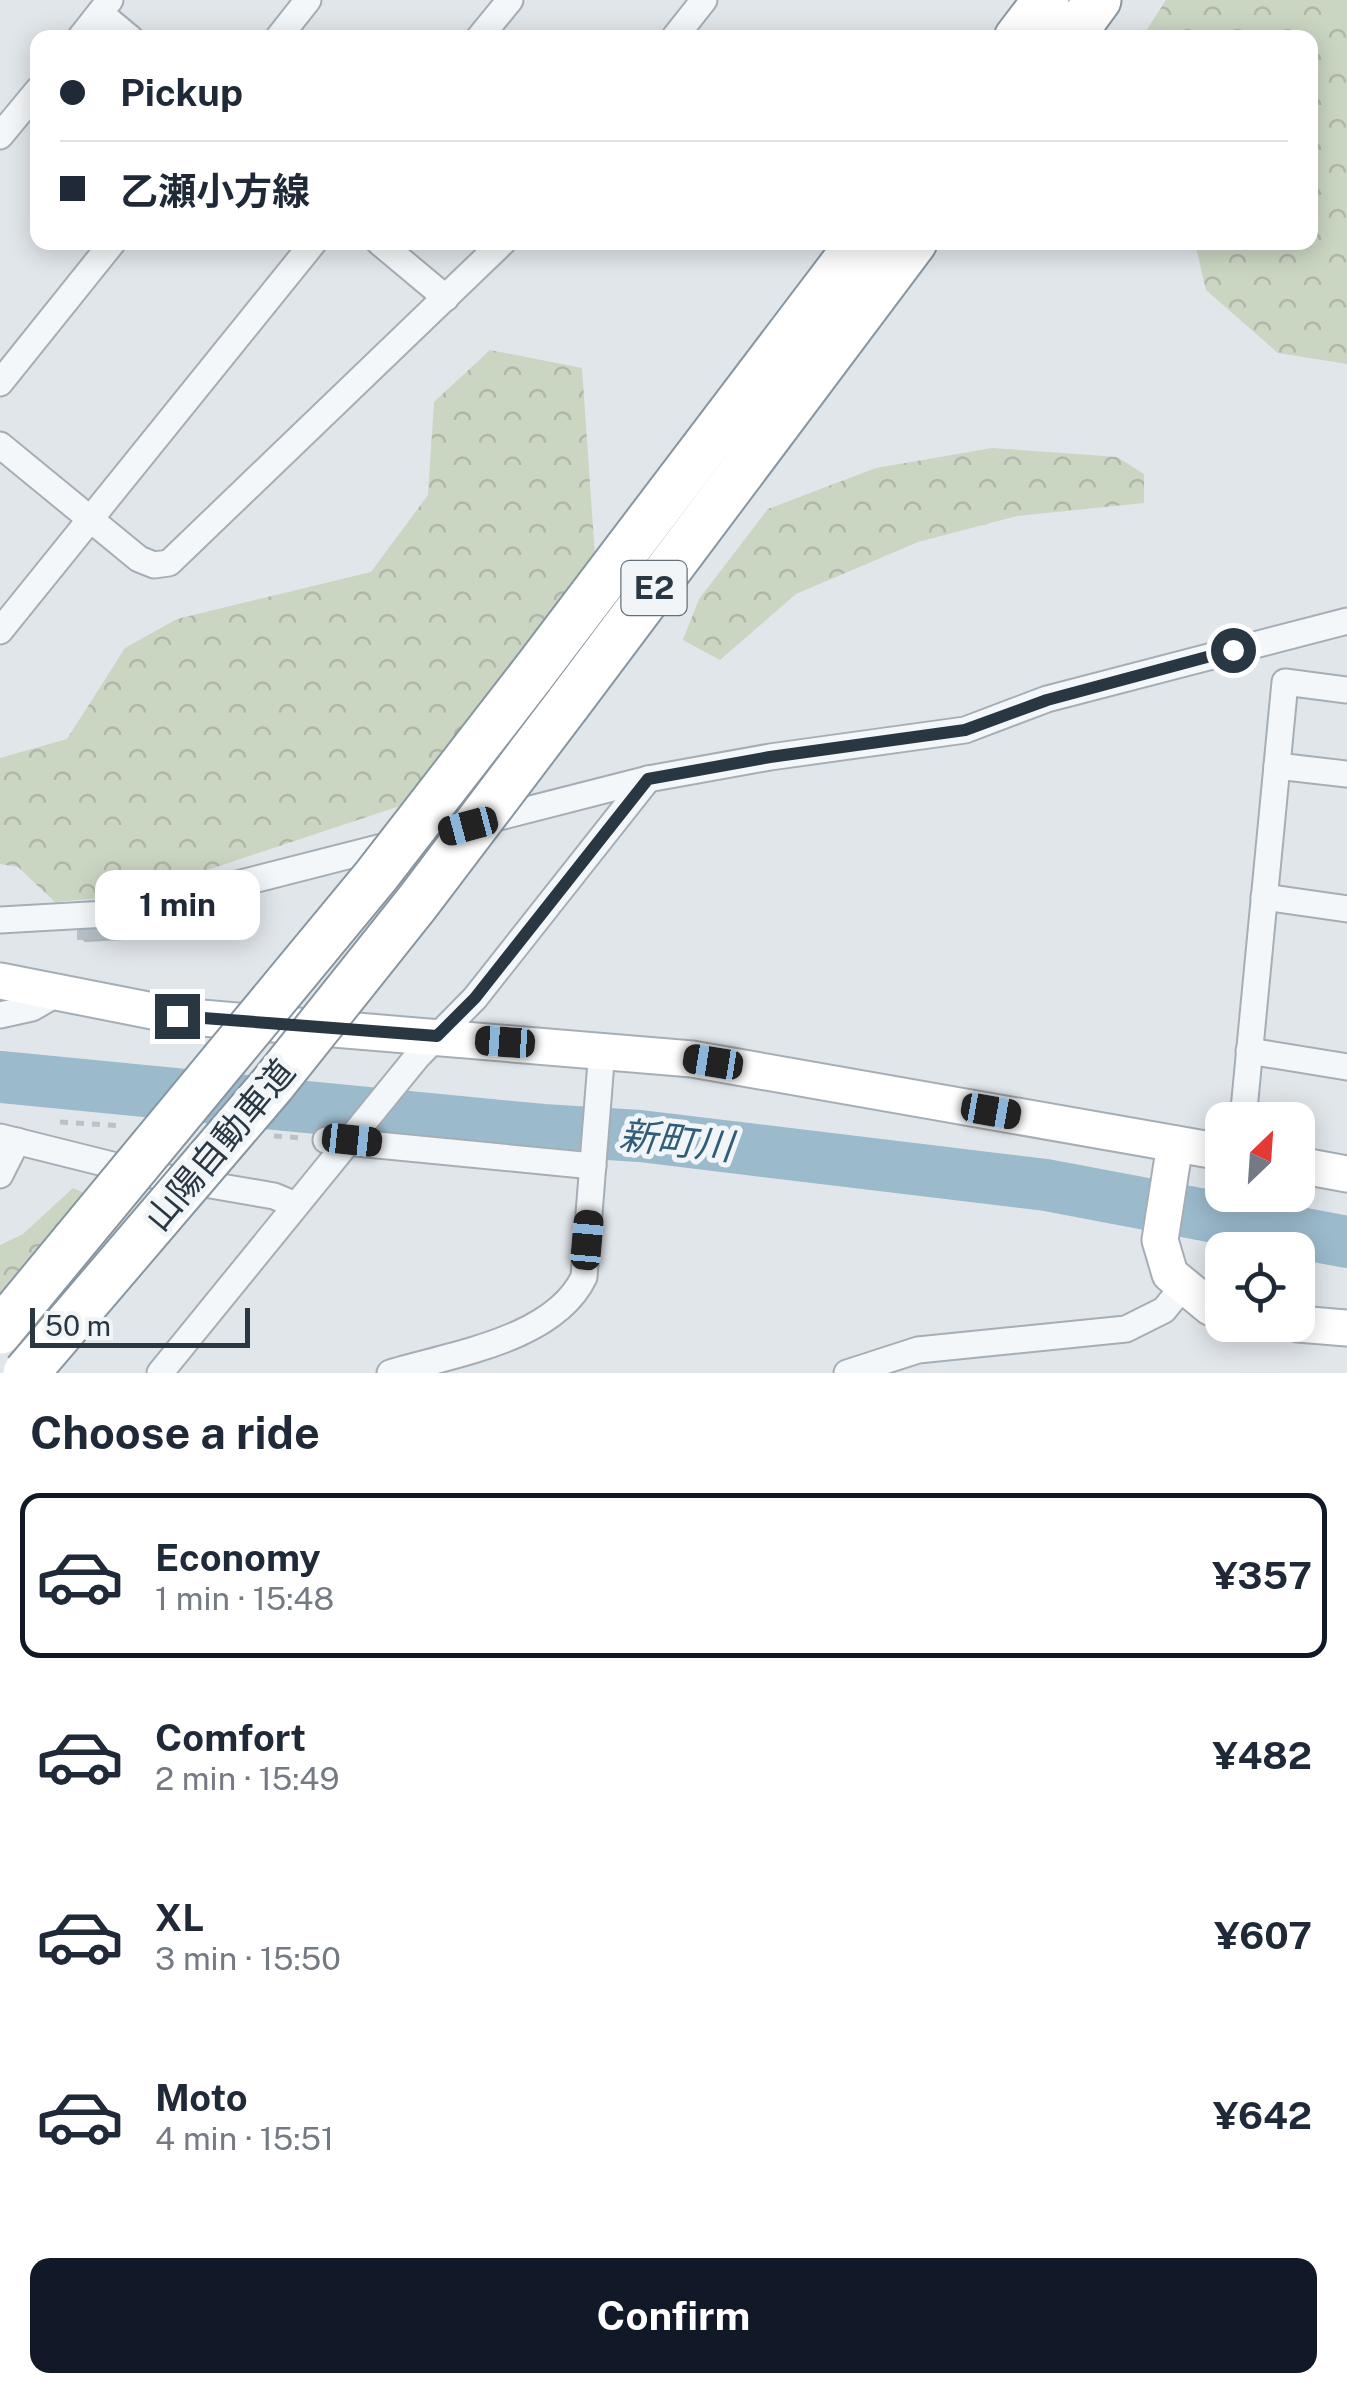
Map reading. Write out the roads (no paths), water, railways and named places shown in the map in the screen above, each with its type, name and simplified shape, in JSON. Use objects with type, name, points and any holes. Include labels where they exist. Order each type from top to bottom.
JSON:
[{"type":"highway","points":[[1023,30],[1046,0]]},
{"type":"highway","points":[[1076,30],[1098,0]]},
{"type":"highway","name":"E2","points":[[751,420],[855,250]]},
{"type":"highway","name":"E2","points":[[751,420],[907,250]]},
{"type":"highway","name":"山陽自動車道","points":[[26,1373],[272,1085],[393,934],[740,472],[751,420]]},
{"type":"highway","name":"山陽自動車道","points":[[0,1331],[376,876],[658,506],[751,420]]},
{"type":"main road","points":[[0,981],[178,1016],[427,1047],[734,1066],[1174,1153],[1205,1152]]},
{"type":"main road","points":[[1174,1153],[1160,1240],[1170,1274],[1205,1303]]},
{"type":"main road","points":[[1315,1168],[1347,1174]]},
{"type":"main road","points":[[1315,1325],[1347,1328]]},
{"type":"street","points":[[284,30],[308,0]]},
{"type":"street","points":[[486,30],[510,0]]},
{"type":"street","points":[[680,30],[704,0]]},
{"type":"street","points":[[86,30],[105,6],[124,30]]},
{"type":"street","points":[[0,136],[30,100]]},
{"type":"street","points":[[0,383],[107,250]]},
{"type":"street","points":[[0,630],[308,250]]},
{"type":"street","points":[[389,250],[446,298]]},
{"type":"street","points":[[0,445],[144,562],[159,565],[174,560],[495,250]]},
{"type":"street","points":[[0,920],[124,913],[648,779],[770,757],[965,730],[1065,694],[1347,621]]},
{"type":"street","points":[[1244,1102],[1285,682],[1347,690]]},
{"type":"street","points":[[1277,766],[1347,774]]},
{"type":"street","points":[[160,1373],[296,1206],[345,1138],[475,998],[648,779]]},
{"type":"street","points":[[1264,897],[1347,909]]},
{"type":"street","points":[[0,1015],[32,1008],[58,992]]},
{"type":"street","points":[[1250,1051],[1347,1067]]},
{"type":"street","points":[[390,1373],[512,1336],[557,1313],[575,1295],[584,1276],[601,1060]]},
{"type":"street","points":[[345,1138],[593,1162]]},
{"type":"street","points":[[0,1176],[8,1139],[152,1175],[274,1196],[296,1206]]},
{"type":"street","points":[[847,1373],[918,1350],[1126,1329],[1164,1310],[1184,1285]]},
{"type":"waterway","name":"新町川","points":[[0,1077],[640,1136],[1046,1185],[1347,1242]]}]
